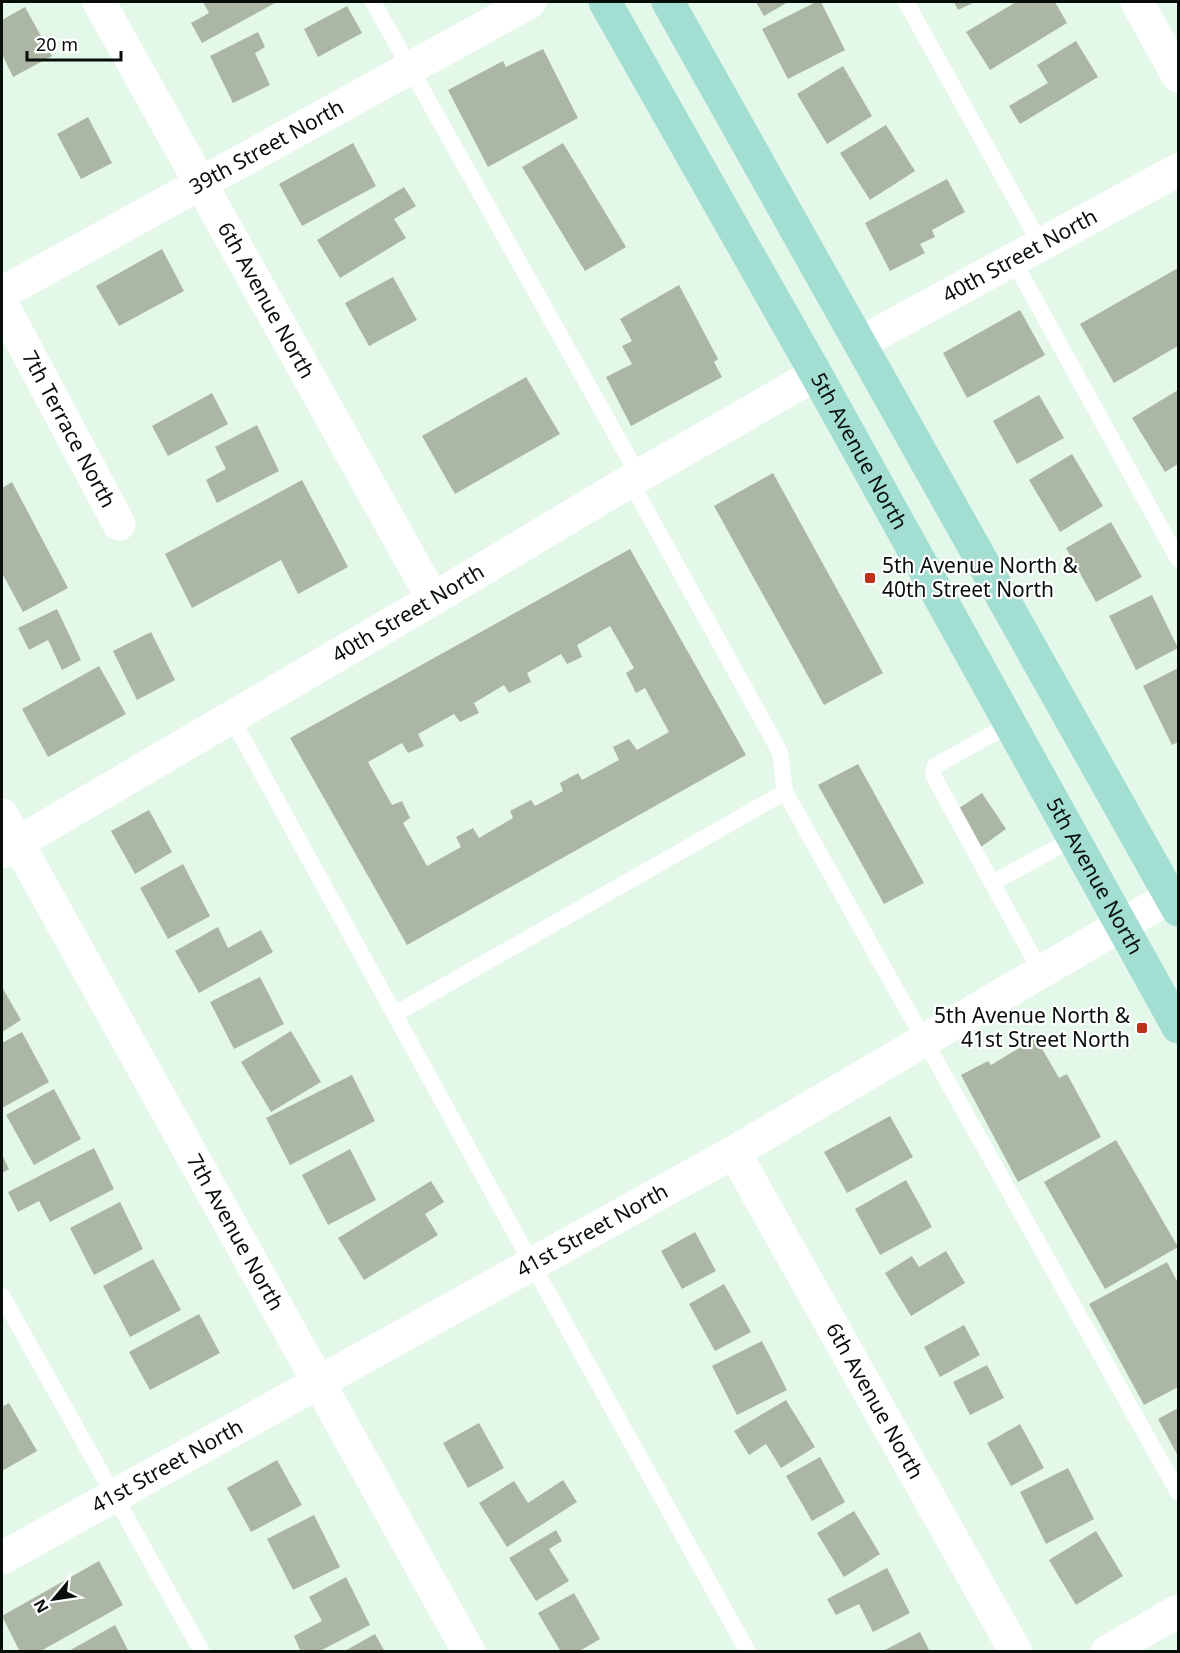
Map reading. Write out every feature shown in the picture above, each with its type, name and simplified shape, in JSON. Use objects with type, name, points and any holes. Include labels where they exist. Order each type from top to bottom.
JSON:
[{"type":"main road","name":"5th Avenue North","points":[[605,2],[816,374],[1120,925],[1179,1027]]},
{"type":"main road","points":[[668,2],[1176,900]]},
{"type":"street","name":"6th Avenue North","points":[[99,2],[433,598]]},
{"type":"street","name":"39th Street North","points":[[2,293],[530,2]]},
{"type":"street","points":[[1137,2],[1179,76]]},
{"type":"street","name":"40th Street North","points":[[860,343],[1179,170]]},
{"type":"street","name":"7th Terrace North","points":[[2,304],[119,524]]},
{"type":"street","name":"40th Street North","points":[[7,837],[231,717],[816,374]]},
{"type":"street","name":"7th Avenue North","points":[[7,837],[319,1383],[469,1652]]},
{"type":"street","name":"41st Street North","points":[[2,1558],[734,1152],[1120,925],[1176,900]]},
{"type":"street","name":"6th Avenue North","points":[[734,1152],[1016,1652]]},
{"type":"street","points":[[1107,1652],[1179,1611]]},
{"type":"lane","points":[[374,2],[780,752],[784,792],[1179,1492]]},
{"type":"lane","points":[[906,2],[1179,559]]},
{"type":"lane","points":[[231,717],[748,1652]]},
{"type":"lane","points":[[1010,724],[935,766],[933,775],[1041,972]]},
{"type":"lane","points":[[395,1014],[784,792]]},
{"type":"lane","points":[[992,883],[1073,839]]},
{"type":"lane","points":[[2,1296],[202,1652]]},
{"type":"building","points":[[203,2],[275,3],[202,43],[191,23],[209,13]]},
{"type":"building","points":[[756,2],[788,2],[764,16]]},
{"type":"building","points":[[816,2],[821,2],[845,50],[788,79],[762,29]]},
{"type":"building","points":[[954,2],[975,2],[958,10]]},
{"type":"building","points":[[1016,2],[1055,2],[1067,23],[990,70],[966,32]]},
{"type":"building","points":[[347,6],[362,33],[318,57],[304,29]]},
{"type":"building","points":[[25,7],[52,56],[13,77],[2,54],[2,20]]},
{"type":"building","points":[[258,32],[265,47],[255,53],[270,85],[233,103],[210,56]]},
{"type":"building","points":[[1076,41],[1098,77],[1020,124],[1009,106],[1048,83],[1037,65]]},
{"type":"building","points":[[543,49],[578,118],[488,167],[448,90],[503,61],[506,67]]},
{"type":"building","points":[[843,66],[872,116],[827,144],[797,94]]},
{"type":"building","points":[[88,117],[112,163],[81,179],[57,134]]},
{"type":"building","points":[[886,125],[915,171],[870,200],[840,153]]},
{"type":"building","points":[[353,143],[376,186],[302,226],[279,184]]},
{"type":"building","points":[[563,143],[626,247],[585,271],[522,167]]},
{"type":"building","points":[[947,179],[965,212],[932,230],[935,237],[920,244],[925,253],[890,271],[865,223]]},
{"type":"building","points":[[404,187],[416,206],[394,219],[406,238],[340,278],[317,240]]},
{"type":"building","points":[[162,249],[184,291],[119,326],[96,286]]},
{"type":"building","points":[[1178,268],[1178,346],[1114,383],[1080,324]]},
{"type":"building","points":[[393,277],[417,320],[369,346],[345,303]]},
{"type":"building","points":[[679,285],[718,359],[714,362],[722,377],[631,426],[606,377],[632,364],[622,346],[632,341],[620,319]]},
{"type":"building","points":[[1020,310],[1045,355],[967,398],[943,353]]},
{"type":"building","points":[[526,377],[560,434],[455,494],[422,436]]},
{"type":"building","points":[[1178,390],[1178,464],[1165,472],[1132,418]]},
{"type":"building","points":[[212,393],[228,424],[168,456],[152,426]]},
{"type":"building","points":[[1039,395],[1064,438],[1017,464],[993,421]]},
{"type":"building","points":[[257,425],[279,471],[217,503],[206,480],[226,469],[215,447]]},
{"type":"building","points":[[1072,454],[1103,506],[1060,532],[1029,480]]},
{"type":"building","points":[[773,473],[883,673],[824,705],[714,506]]},
{"type":"building","points":[[302,480],[348,567],[298,594],[281,560],[192,608],[165,554]]},
{"type":"building","points":[[12,482],[68,588],[23,612],[2,573],[2,488]]},
{"type":"building","points":[[1111,522],[1142,577],[1096,602],[1066,548]]},
{"type":"building","points":[[630,549],[746,755],[407,945],[290,738]],"holes":[[[610,626],[634,668],[626,673],[636,693],[645,688],[669,732],[637,750],[629,739],[613,747],[619,760],[582,780],[578,773],[560,783],[563,791],[535,806],[531,800],[510,811],[513,818],[479,838],[473,828],[456,837],[461,847],[427,866],[403,823],[410,818],[402,801],[392,805],[368,762],[402,743],[408,753],[424,746],[418,734],[454,714],[460,722],[479,713],[474,703],[504,685],[509,693],[531,682],[527,673],[561,654],[567,664],[582,657],[577,645]]]},
{"type":"building","points":[[1152,595],[1178,648],[1136,670],[1109,616]]},
{"type":"building","points":[[57,609],[81,660],[62,670],[48,640],[29,650],[18,628]]},
{"type":"building","points":[[151,632],[175,680],[137,700],[113,651]]},
{"type":"building","points":[[99,666],[126,714],[48,757],[22,709]]},
{"type":"building","points":[[1178,668],[1178,742],[1172,745],[1143,686]]},
{"type":"building","points":[[858,764],[924,883],[884,904],[818,785]]},
{"type":"building","points":[[982,793],[1006,829],[981,847],[956,810]]},
{"type":"building","points":[[149,810],[172,852],[135,874],[111,831]]},
{"type":"building","points":[[183,864],[210,916],[168,939],[140,888]]},
{"type":"building","points":[[218,927],[228,948],[261,930],[273,952],[199,993],[175,951]]},
{"type":"building","points":[[260,977],[284,1024],[234,1049],[210,1002]]},
{"type":"building","points":[[2,987],[21,1020],[2,1032]]},
{"type":"building","points":[[291,1031],[321,1082],[271,1112],[241,1062]]},
{"type":"building","points":[[22,1032],[49,1082],[2,1108],[2,1043]]},
{"type":"building","points":[[1036,1038],[1059,1078],[1067,1074],[1101,1137],[1018,1182],[961,1075],[988,1061],[991,1065]]},
{"type":"building","points":[[352,1075],[375,1121],[290,1165],[266,1118]]},
{"type":"building","points":[[54,1089],[81,1139],[34,1165],[6,1115]]},
{"type":"building","points":[[890,1116],[913,1157],[847,1193],[824,1152]]},
{"type":"building","points":[[1116,1140],[1178,1247],[1105,1289],[1044,1182]]},
{"type":"building","points":[[94,1148],[114,1189],[50,1222],[39,1201],[18,1212],[8,1192]]},
{"type":"building","points":[[350,1149],[376,1200],[328,1225],[302,1175]]},
{"type":"building","points":[[2,1155],[9,1169],[2,1173]]},
{"type":"building","points":[[906,1180],[932,1227],[880,1255],[855,1209]]},
{"type":"building","points":[[431,1181],[444,1202],[425,1214],[438,1235],[364,1280],[338,1238]]},
{"type":"building","points":[[120,1202],[143,1249],[94,1275],[70,1228]]},
{"type":"building","points":[[695,1232],[716,1271],[682,1289],[661,1251]]},
{"type":"building","points":[[946,1251],[965,1283],[911,1316],[885,1273],[912,1256],[919,1267]]},
{"type":"building","points":[[153,1259],[181,1310],[130,1337],[103,1286]]},
{"type":"building","points":[[1167,1262],[1178,1283],[1178,1387],[1144,1405],[1089,1304]]},
{"type":"building","points":[[724,1284],[751,1332],[715,1351],[689,1304]]},
{"type":"building","points":[[199,1314],[220,1353],[150,1390],[129,1352]]},
{"type":"building","points":[[964,1325],[980,1355],[940,1377],[924,1347]]},
{"type":"building","points":[[762,1341],[787,1390],[737,1415],[712,1366]]},
{"type":"building","points":[[987,1365],[1004,1398],[970,1415],[953,1382]]},
{"type":"building","points":[[786,1400],[815,1447],[781,1468],[766,1444],[749,1455],[734,1431]]},
{"type":"building","points":[[9,1403],[37,1451],[2,1471],[2,1407]]},
{"type":"building","points":[[1178,1408],[1178,1456],[1158,1419]]},
{"type":"building","points":[[479,1423],[504,1468],[468,1488],[443,1443]]},
{"type":"building","points":[[1020,1424],[1044,1468],[1011,1486],[987,1443]]},
{"type":"building","points":[[820,1457],[845,1502],[812,1521],[786,1476]]},
{"type":"building","points":[[277,1460],[302,1505],[251,1532],[227,1488]]},
{"type":"building","points":[[1068,1468],[1094,1519],[1046,1544],[1020,1492]]},
{"type":"building","points":[[563,1480],[577,1502],[507,1547],[479,1503],[514,1481],[528,1503]]},
{"type":"building","points":[[854,1511],[880,1554],[844,1577],[817,1533]]},
{"type":"building","points":[[314,1515],[340,1567],[293,1590],[267,1539]]},
{"type":"building","points":[[556,1530],[562,1541],[549,1549],[569,1581],[536,1601],[509,1558]]},
{"type":"building","points":[[1096,1531],[1123,1576],[1076,1605],[1049,1560]]},
{"type":"building","points":[[99,1561],[123,1605],[39,1652],[20,1652],[2,1616]]},
{"type":"building","points":[[887,1568],[910,1613],[873,1632],[859,1604],[836,1615],[827,1599]]},
{"type":"building","points":[[346,1577],[370,1625],[318,1652],[301,1652],[294,1636],[322,1621],[309,1597]]},
{"type":"building","points":[[574,1593],[600,1639],[578,1652],[561,1652],[538,1613]]},
{"type":"building","points":[[115,1625],[129,1652],[67,1652]]},
{"type":"building","points":[[920,1632],[930,1652],[881,1652]]},
{"type":"building","points":[[375,1634],[385,1652],[343,1652]]},
{"type":"place","name":"5th Avenue North & 40th Street North","points":[[870,578]]},
{"type":"place","name":"5th Avenue North & 41st Street North","points":[[1142,1028]]}]
